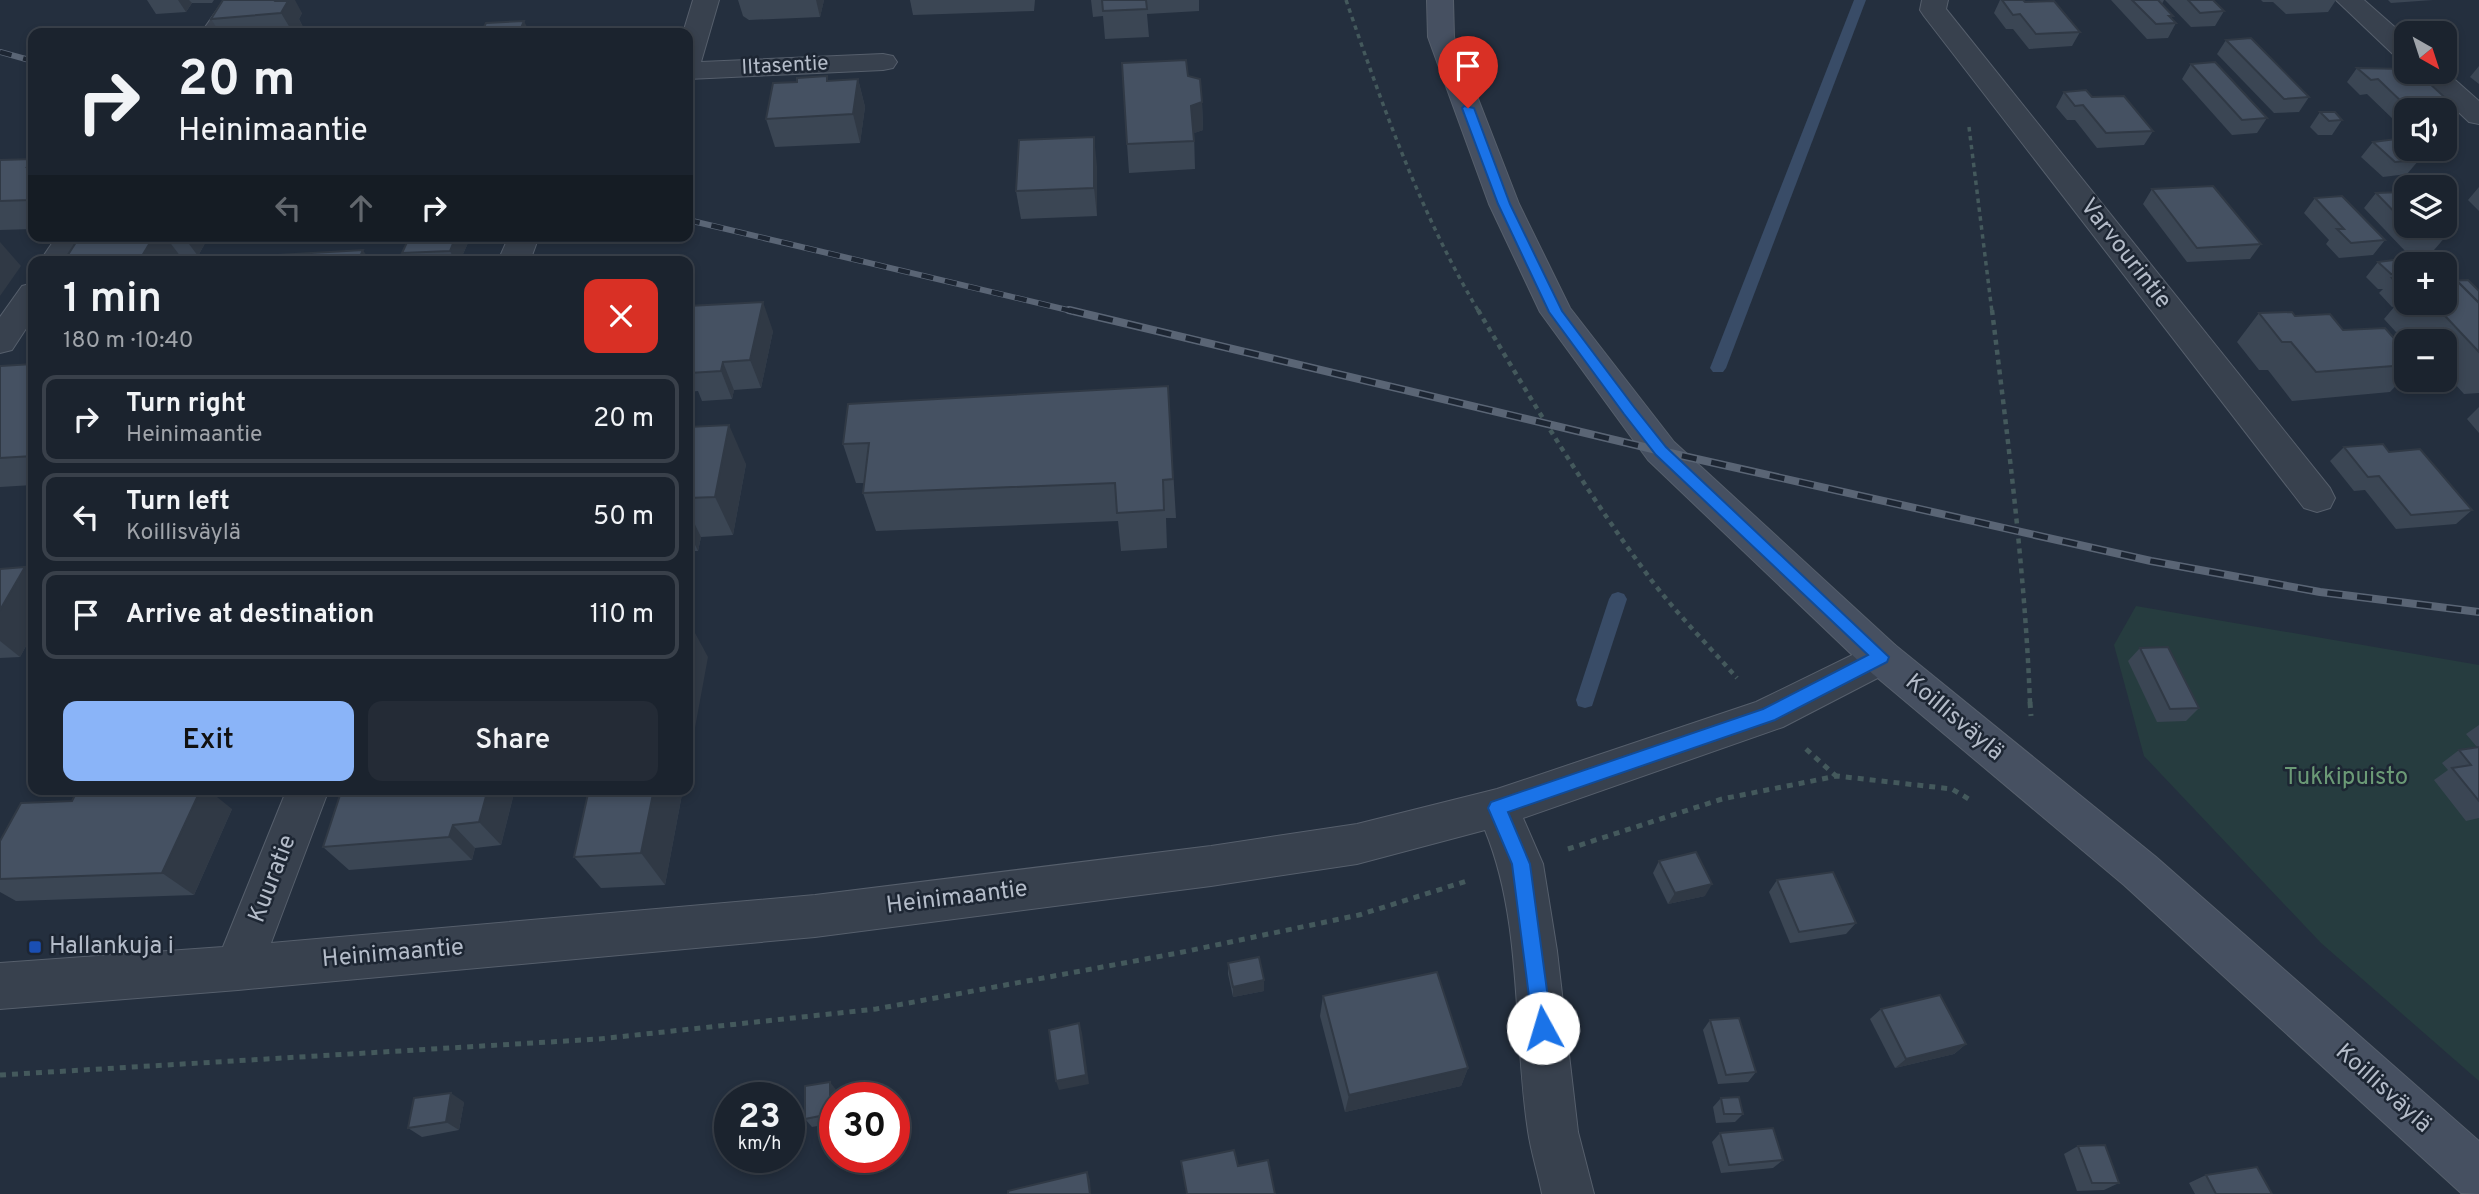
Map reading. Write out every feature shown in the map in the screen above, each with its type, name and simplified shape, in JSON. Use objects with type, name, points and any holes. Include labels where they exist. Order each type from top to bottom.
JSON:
[{"type":"main road","name":"Koillisväylä","points":[[1440,0],[1441,37],[1504,204],[1556,312],[1661,451],[1881,657],[2140,871],[2479,1175]]},
{"type":"street","points":[[217,28],[237,0]]},
{"type":"street","points":[[693,44],[706,0]]},
{"type":"street","points":[[2349,0],[2394,40]]},
{"type":"street","name":"Varvourintie","points":[[1934,5],[2318,498]]},
{"type":"street","name":"Iltasentie","points":[[693,71],[883,62]]},
{"type":"street","points":[[2443,84],[2479,116]]},
{"type":"street","points":[[0,342],[28,301]]},
{"type":"street","name":"Heinimaantie","points":[[0,986],[238,968],[815,916],[1211,866],[1357,844],[1497,808],[1769,715],[1881,657]]},
{"type":"street","name":"Kuuratie","points":[[238,968],[305,795]]},
{"type":"street","points":[[1497,808],[1521,864],[1534,951],[1553,1132],[1568,1194]]},
{"type":"path","points":[[1346,0],[1390,128],[1458,277],[1559,444],[1654,583],[1769,715],[1837,776]]},
{"type":"path","points":[[1952,789],[1992,749],[2032,715],[2015,497],[1968,120]]},
{"type":"path","points":[[0,1074],[599,1039],[876,1009],[1178,953],[1359,915],[1722,799],[1837,776],[1952,789],[1973,802]]},
{"type":"green space","name":"Tukkipuisto","points":[[2136,606],[2479,665],[2479,1081],[2321,943],[2144,756],[2114,645]]},
{"type":"building","points":[[223,0],[288,1],[281,13],[211,19]]},
{"type":"building","points":[[1102,0],[1146,0],[1147,9],[1103,11]]},
{"type":"building","points":[[2002,0],[2054,1],[2080,32],[2036,34],[2020,14],[2013,15]]},
{"type":"building","points":[[2132,0],[2158,0],[2176,23],[2156,24]]},
{"type":"building","points":[[2188,0],[2213,0],[2224,11],[2200,13]]},
{"type":"building","points":[[524,21],[521,28],[484,28],[486,23]]},
{"type":"building","points":[[2251,38],[2309,97],[2284,99],[2226,40]]},
{"type":"building","points":[[1186,60],[1188,76],[1200,79],[1202,102],[1191,106],[1194,141],[1127,144],[1122,63]]},
{"type":"building","points":[[2215,62],[2267,118],[2242,120],[2191,64]]},
{"type":"building","points":[[2357,68],[2394,69],[2394,84],[2430,84],[2445,98],[2398,98],[2378,79],[2371,80]]},
{"type":"building","points":[[827,76],[827,81],[858,79],[853,114],[766,119],[773,83]]},
{"type":"building","points":[[2086,90],[2092,97],[2124,96],[2153,131],[2106,133],[2083,105],[2075,106],[2064,92]]},
{"type":"building","points":[[2320,112],[2335,112],[2342,120],[2329,121]]},
{"type":"building","points":[[1094,137],[1094,188],[1016,191],[1019,140]]},
{"type":"building","points":[[2394,139],[2394,161],[2407,161],[2395,162],[2373,142]]},
{"type":"building","points":[[28,159],[28,200],[0,201],[0,160]]},
{"type":"building","points":[[2213,186],[2261,244],[2197,248],[2152,189]]},
{"type":"building","points":[[2394,192],[2394,212],[2376,193]]},
{"type":"building","points":[[2342,196],[2385,240],[2351,243],[2337,229],[2344,229],[2315,198]]},
{"type":"building","points":[[76,242],[150,242],[142,256],[67,256]]},
{"type":"building","points":[[407,242],[454,242],[450,251],[402,253]]},
{"type":"building","points":[[363,250],[360,256],[260,256]]},
{"type":"building","points":[[2394,260],[2394,274],[2391,274],[2378,262]]},
{"type":"building","points":[[2468,280],[2479,291],[2479,303],[2457,282]]},
{"type":"building","points":[[2457,282],[2479,303],[2479,352],[2444,315],[2457,315]]},
{"type":"building","points":[[763,302],[750,360],[723,362],[721,371],[693,373],[693,306]]},
{"type":"building","points":[[2292,312],[2295,316],[2330,314],[2343,330],[2385,328],[2394,338],[2394,366],[2316,372],[2291,342],[2282,342],[2259,313]]},
{"type":"building","points":[[28,364],[28,456],[0,458],[0,366]]},
{"type":"building","points":[[1168,386],[1173,479],[1163,480],[1164,510],[1117,513],[1115,483],[863,493],[869,443],[843,444],[848,404]]},
{"type":"building","points":[[729,425],[715,497],[693,498],[693,427]]},
{"type":"building","points":[[2383,444],[2389,452],[2420,449],[2472,510],[2411,515],[2379,476],[2368,477],[2344,447]]},
{"type":"building","points":[[25,567],[0,610],[0,569]]},
{"type":"building","points":[[2168,647],[2199,708],[2170,709],[2140,648]]},
{"type":"building","points":[[2479,747],[2479,801],[2452,768],[2471,765],[2459,750]]},
{"type":"building","points":[[75,795],[198,795],[162,873],[0,879],[0,841],[21,803],[72,801]]},
{"type":"building","points":[[340,795],[486,795],[479,822],[453,825],[449,837],[323,847]]},
{"type":"building","points":[[588,795],[653,795],[641,853],[574,857]]},
{"type":"building","points":[[1696,852],[1712,884],[1675,893],[1659,861]]},
{"type":"building","points":[[1833,872],[1856,923],[1799,932],[1777,880]]},
{"type":"building","points":[[1259,957],[1264,980],[1233,987],[1228,963]]},
{"type":"building","points":[[1437,972],[1468,1068],[1349,1095],[1323,996]]},
{"type":"building","points":[[1940,995],[1966,1044],[1906,1059],[1881,1009]]},
{"type":"building","points":[[1739,1018],[1756,1072],[1726,1075],[1710,1020]]},
{"type":"building","points":[[1079,1023],[1086,1075],[1056,1081],[1049,1030]]},
{"type":"building","points":[[819,1084],[819,1116],[805,1119],[805,1086]]},
{"type":"building","points":[[451,1093],[446,1122],[408,1128],[414,1098]]},
{"type":"building","points":[[1739,1097],[1743,1114],[1724,1114],[1721,1098]]},
{"type":"building","points":[[1773,1128],[1783,1160],[1729,1165],[1720,1133]]},
{"type":"building","points":[[2105,1145],[2119,1183],[2092,1183],[2078,1146]]},
{"type":"building","points":[[1234,1150],[1238,1166],[1268,1160],[1275,1194],[1187,1194],[1181,1161]]},
{"type":"building","points":[[2257,1167],[2272,1194],[2216,1194],[2206,1175]]},
{"type":"building","points":[[1087,1172],[1090,1194],[1008,1194],[1008,1191]]},
{"type":"waterway","points":[[1718,368],[1860,0]]},
{"type":"waterway","points":[[1585,700],[1618,599]]},
{"type":"railway","points":[[0,52],[28,60]]},
{"type":"railway","points":[[693,221],[1076,312]]},
{"type":"railway","points":[[1069,310],[1661,451],[2151,561],[2320,592],[2479,612]]},
{"type":"place","name":"Hallankuja i","points":[[35,947]]},
{"type":"route","points":[[1468,108],[1504,204],[1556,312],[1629,411],[1661,451],[1881,657],[1769,715],[1497,808],[1521,864],[1543,1028]]}]
